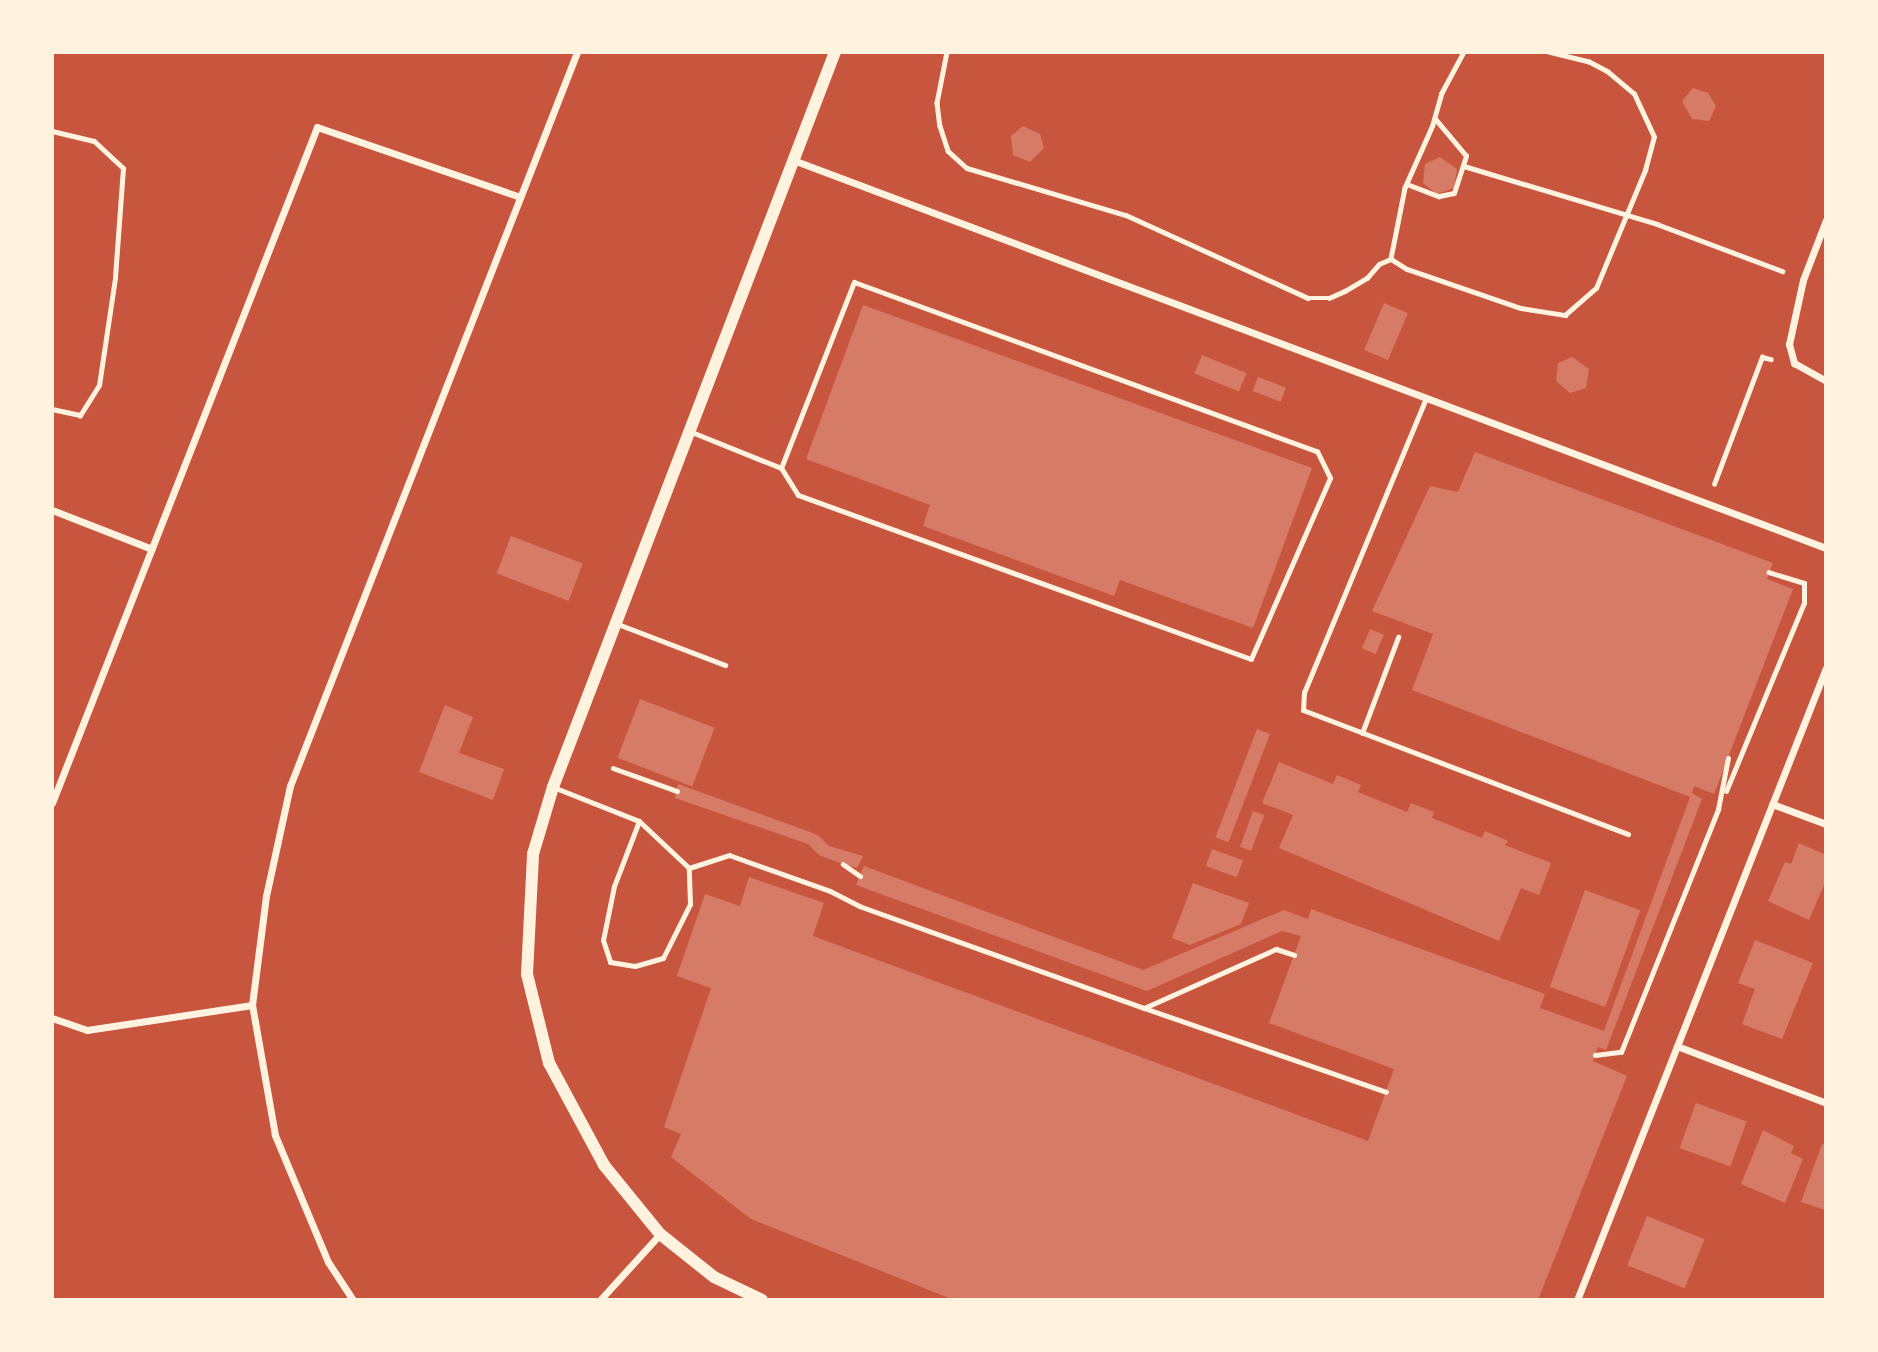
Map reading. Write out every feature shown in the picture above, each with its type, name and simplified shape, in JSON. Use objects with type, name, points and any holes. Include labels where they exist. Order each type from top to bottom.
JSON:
[{"type":"street","points":[[353,1300],[328,1262],[275,1135],[252,1005],[266,896],[290,786],[577,52]]},
{"type":"street","points":[[762,1300],[714,1278],[660,1234],[604,1165],[549,1063],[527,974],[533,854],[552,787],[835,52]]},
{"type":"street","points":[[52,803],[317,127],[520,197]]},
{"type":"street","points":[[792,160],[1825,548]]},
{"type":"street","points":[[1825,220],[1803,280],[1789,344],[1794,363],[1825,381]]},
{"type":"street","points":[[52,510],[152,549]]},
{"type":"street","points":[[1577,1300],[1825,668]]},
{"type":"street","points":[[1772,804],[1825,824]]},
{"type":"street","points":[[52,1017],[87,1030],[252,1005]]},
{"type":"street","points":[[1677,1046],[1825,1103]]},
{"type":"street","points":[[600,1300],[660,1234]]},
{"type":"lane","points":[[52,131],[94,141],[122,168],[115,278],[99,385],[80,415],[52,409]]},
{"type":"lane","points":[[689,431],[781,468],[798,495],[1251,659],[1330,478],[1317,450],[854,282],[781,468]]},
{"type":"lane","points":[[1426,398],[1304,692],[1303,710],[1628,834]]},
{"type":"lane","points":[[1595,1055],[1621,1052],[1804,603],[1804,583],[1769,572]]},
{"type":"lane","points":[[615,623],[725,665]]},
{"type":"lane","points":[[1362,733],[1398,637]]},
{"type":"lane","points":[[1718,809],[1728,758]]},
{"type":"lane","points":[[552,787],[639,821],[690,868],[690,904],[663,958],[635,966],[610,962],[603,940],[614,886],[639,821]]},
{"type":"lane","points":[[690,868],[729,855],[830,891],[859,906],[1386,1092]]},
{"type":"lane","points":[[1144,1008],[1276,949],[1294,955]]},
{"type":"path","points":[[947,52],[937,103],[940,126],[948,151],[967,168],[1126,215],[1308,298],[1329,298],[1345,291],[1367,278],[1379,264],[1391,259]]},
{"type":"path","points":[[1391,259],[1407,184],[1435,119],[1442,93],[1464,52]]},
{"type":"path","points":[[1391,259],[1407,269],[1521,308],[1565,315],[1596,288],[1654,137],[1633,94],[1608,72],[1589,62],[1548,52]]},
{"type":"path","points":[[1407,184],[1439,195],[1454,194],[1466,156],[1435,119]]},
{"type":"path","points":[[1464,166],[1626,215],[1776,269]]},
{"type":"path","points":[[1706,505],[1762,357],[1794,363]]},
{"type":"path","points":[[613,768],[677,791]]},
{"type":"path","points":[[843,864],[860,876]]},
{"type":"building","points":[[1693,88],[1708,93],[1716,106],[1709,121],[1692,119],[1682,101]]},
{"type":"building","points":[[1023,126],[1040,134],[1044,148],[1030,162],[1013,155],[1011,136]]},
{"type":"building","points":[[1440,157],[1457,169],[1454,188],[1437,194],[1423,183],[1425,164]]},
{"type":"building","points":[[1384,303],[1408,313],[1388,360],[1364,350]]},
{"type":"building","points":[[863,305],[1312,468],[1253,628],[1120,580],[1114,596],[923,526],[930,505],[806,459]]},
{"type":"building","points":[[1202,355],[1247,373],[1239,392],[1195,374]]},
{"type":"building","points":[[1572,357],[1589,369],[1586,388],[1570,393],[1556,381],[1558,363]]},
{"type":"building","points":[[1258,377],[1286,388],[1281,402],[1253,391]]},
{"type":"building","points":[[1475,452],[1773,563],[1767,579],[1793,589],[1714,794],[1694,786],[1692,793],[1702,799],[1606,1050],[1598,1047],[1593,1061],[1627,1076],[1538,1300],[954,1300],[751,1219],[671,1157],[681,1134],[664,1127],[711,988],[677,976],[705,894],[740,906],[749,877],[824,903],[813,936],[1368,1141],[1394,1069],[1269,1023],[1301,936],[1282,931],[1147,991],[856,885],[864,866],[1143,970],[1284,910],[1308,919],[1311,909],[1545,994],[1540,1008],[1604,1031],[1690,797],[1412,690],[1433,634],[1372,611],[1430,486],[1458,492]]},
{"type":"building","points":[[511,536],[583,564],[569,601],[497,573]]},
{"type":"building","points":[[1370,629],[1384,635],[1376,654],[1362,648]]},
{"type":"building","points":[[640,699],[715,728],[692,786],[617,758]]},
{"type":"building","points":[[445,705],[473,717],[459,753],[504,769],[493,800],[419,772]]},
{"type":"building","points":[[1257,729],[1270,734],[1228,842],[1215,837]]},
{"type":"building","points":[[1279,762],[1333,784],[1337,775],[1361,785],[1358,792],[1407,812],[1411,803],[1434,812],[1432,818],[1482,838],[1485,831],[1508,841],[1505,845],[1551,863],[1539,895],[1521,888],[1499,941],[1279,848],[1293,815],[1262,803]]},
{"type":"building","points":[[678,784],[818,835],[829,846],[863,856],[857,868],[819,855],[808,844],[675,798]]},
{"type":"building","points":[[1253,811],[1264,815],[1251,851],[1240,847]]},
{"type":"building","points":[[1799,843],[1826,855],[1826,880],[1809,920],[1768,901],[1785,862],[1791,864]]},
{"type":"building","points":[[1212,849],[1243,860],[1237,877],[1206,866]]},
{"type":"building","points":[[1193,883],[1249,903],[1241,924],[1190,945],[1172,938]]},
{"type":"building","points":[[1585,890],[1640,910],[1605,1007],[1550,987]]},
{"type":"building","points":[[1755,940],[1813,963],[1782,1039],[1742,1024],[1755,989],[1738,983]]},
{"type":"building","points":[[1696,1103],[1747,1121],[1730,1167],[1680,1148]]},
{"type":"building","points":[[1763,1130],[1794,1146],[1791,1153],[1803,1159],[1785,1203],[1741,1184]]},
{"type":"building","points":[[1822,1144],[1826,1145],[1826,1210],[1801,1202]]},
{"type":"building","points":[[1647,1216],[1704,1239],[1685,1288],[1627,1265]]}]
